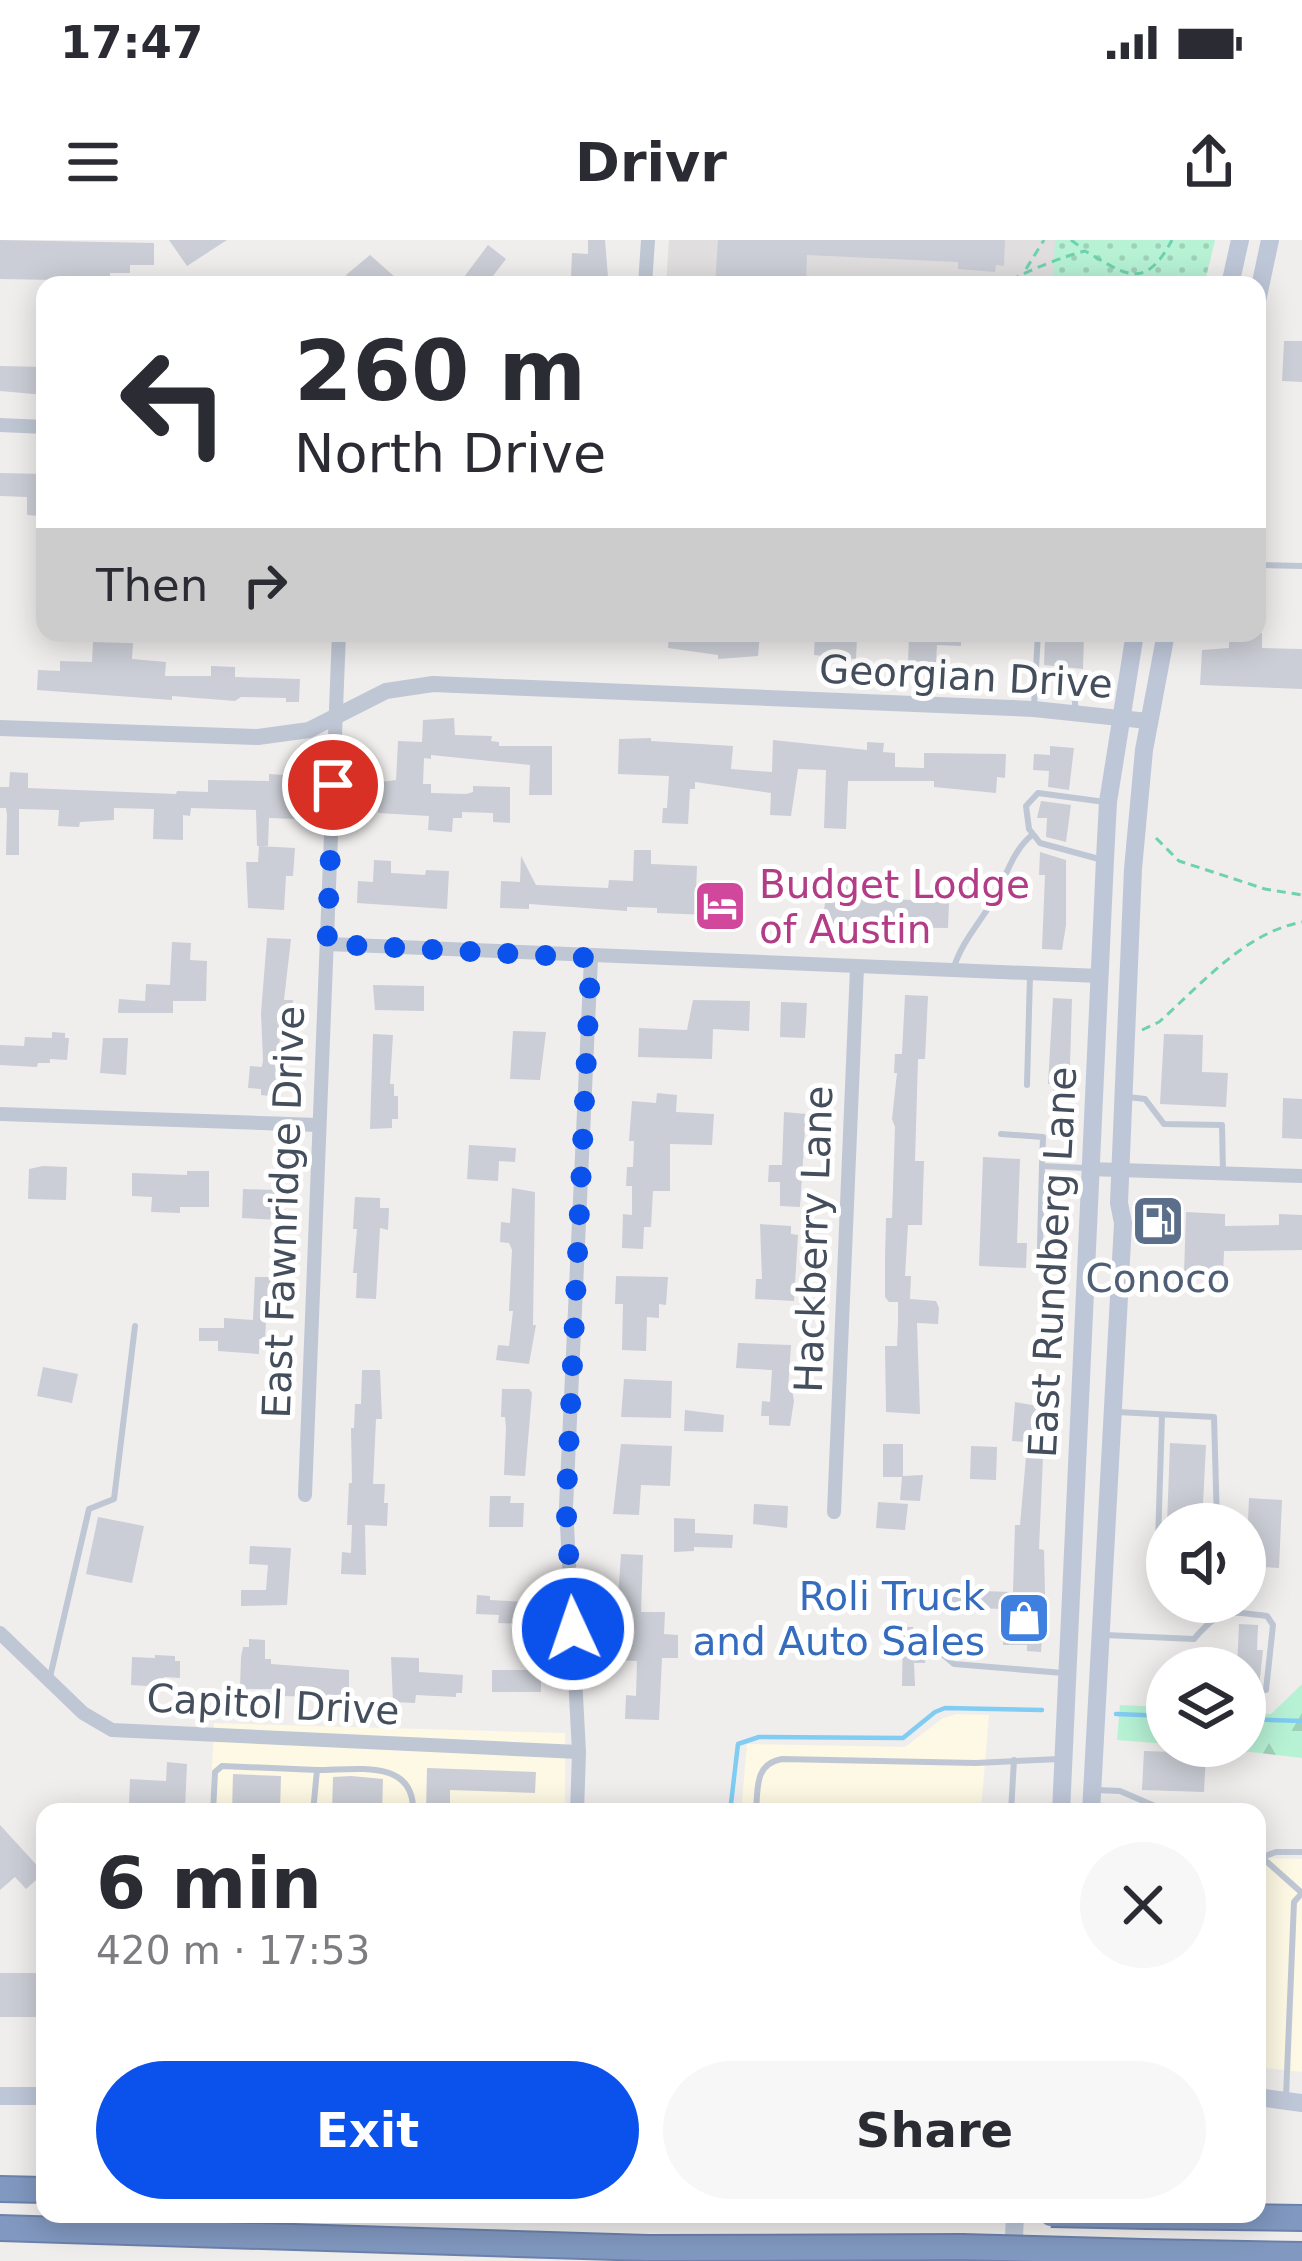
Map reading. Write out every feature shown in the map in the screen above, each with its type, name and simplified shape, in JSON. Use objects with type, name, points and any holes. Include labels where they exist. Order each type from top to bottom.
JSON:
[{"type":"highway","points":[[0,2189],[36,2190]]},
{"type":"highway","points":[[1266,2218],[1302,2218]]},
{"type":"highway","points":[[0,2228],[648,2248],[962,2247],[1302,2255]]},
{"type":"main road","points":[[1232,276],[1240,240]]},
{"type":"main road","points":[[1262,276],[1270,240]]},
{"type":"main road","name":"East Rundberg Lane","points":[[1061,1803],[1108,802],[1133,642]]},
{"type":"main road","name":"East Rundberg Lane","points":[[1092,1803],[1123,1223],[1119,1204],[1132,869],[1148,721],[1164,642]]},
{"type":"main road","points":[[1078,1410],[1113,1412]]},
{"type":"main road","points":[[1062,1789],[1093,1790]]},
{"type":"main road","points":[[0,2096],[36,2096]]},
{"type":"main road","points":[[1012,2261],[1014,2223]]},
{"type":"main road","points":[[1043,2261],[1047,2223]]},
{"type":"main road","points":[[1070,2261],[1072,2223]]},
{"type":"main road","points":[[1103,2261],[1105,2223]]},
{"type":"street","points":[[646,276],[648,240]]},
{"type":"street","points":[[0,425],[36,427]]},
{"type":"street","name":"East Fawnridge Drive","points":[[305,1495],[339,642]]},
{"type":"street","name":"Georgian Drive","points":[[0,728],[292,735],[386,691],[433,684],[1034,709],[1148,721]]},
{"type":"street","points":[[327,944],[1099,976]]},
{"type":"street","points":[[577,1803],[579,1752],[566,1507],[591,958]]},
{"type":"street","name":"Hackberry Lane","points":[[834,1512],[856,968]]},
{"type":"street","points":[[0,1114],[318,1125]]},
{"type":"street","points":[[1089,1168],[1302,1176]]},
{"type":"street","name":"Capitol Drive","points":[[0,1633],[83,1713],[112,1730],[579,1752]]},
{"type":"lane","points":[[1266,565],[1302,566]]},
{"type":"lane","points":[[1034,709],[1038,642]]},
{"type":"lane","points":[[1036,672],[1065,676],[1076,712]]},
{"type":"lane","points":[[1105,859],[1047,846],[1032,835],[1026,806],[1038,793],[1108,802]]},
{"type":"lane","points":[[953,972],[958,952],[993,901],[1017,847],[1032,835]]},
{"type":"lane","points":[[1027,1085],[1030,975]]},
{"type":"lane","points":[[1123,1096],[1145,1099],[1165,1124],[1222,1125],[1223,1172]]},
{"type":"lane","points":[[1001,1135],[1043,1137],[1040,1247]]},
{"type":"lane","points":[[1042,1166],[1089,1168]]},
{"type":"lane","points":[[49,1681],[89,1509],[114,1498],[135,1326]]},
{"type":"lane","points":[[1113,1412],[1214,1418],[1216,1503]]},
{"type":"lane","points":[[1159,1503],[1162,1414]]},
{"type":"lane","points":[[1101,1634],[1193,1639],[1212,1617],[1232,1611],[1267,1616],[1273,1625],[1266,1690]]},
{"type":"lane","points":[[938,1629],[942,1654],[954,1664],[1067,1673]]},
{"type":"lane","points":[[757,1803],[758,1777],[772,1761],[1064,1759]]},
{"type":"lane","points":[[1012,1803],[1014,1760]]},
{"type":"lane","points":[[213,1803],[215,1772],[222,1766],[388,1771],[405,1778],[414,1803]]},
{"type":"lane","points":[[314,1803],[317,1770]]},
{"type":"lane","points":[[1093,1790],[1120,1791],[1148,1803]]},
{"type":"lane","points":[[1266,1853],[1302,1852]]},
{"type":"lane","points":[[1266,1859],[1302,1893],[1294,1902],[1288,2041],[1294,2102]]},
{"type":"lane","points":[[1288,2041],[1302,2042]]},
{"type":"path","points":[[1018,276],[1045,240]]},
{"type":"path","points":[[1071,240],[1116,272],[1140,273],[1155,265],[1172,240]]},
{"type":"path","points":[[1025,271],[1085,250]]},
{"type":"path","points":[[1148,827],[1179,861],[1265,889],[1302,895]]},
{"type":"path","points":[[1138,1032],[1159,1022],[1250,942],[1281,926],[1302,922]]},
{"type":"shaded area","points":[[669,240],[1215,240],[1206,276],[667,276]]},
{"type":"shaded area","points":[[989,1715],[982,1803],[742,1803],[747,1744],[905,1747],[943,1718]]},
{"type":"shaded area","points":[[214,1723],[565,1733],[565,1803],[210,1803]]},
{"type":"shaded area","points":[[1266,1858],[1302,1859],[1302,2072],[1266,2068]]},
{"type":"green space","points":[[1055,240],[1215,240],[1206,276],[1053,276]]},
{"type":"green space","points":[[1302,1684],[1302,1758],[1266,1754],[1266,1714]]},
{"type":"green space","points":[[1120,1705],[1146,1706],[1146,1742],[1117,1740]]},
{"type":"building","points":[[0,240],[154,243],[154,265],[130,265],[130,273],[0,279]]},
{"type":"building","points":[[169,240],[227,240],[187,266]]},
{"type":"building","points":[[588,240],[605,240],[608,276],[571,276],[572,253],[588,254]]},
{"type":"building","points":[[718,240],[1005,240],[1004,266],[996,265],[995,272],[958,269],[958,262],[807,255],[806,276],[716,276]]},
{"type":"building","points":[[488,245],[506,259],[493,276],[465,276]]},
{"type":"building","points":[[370,255],[394,276],[347,276]]},
{"type":"building","points":[[1284,341],[1302,341],[1302,382],[1282,381]]},
{"type":"building","points":[[0,366],[36,367],[36,394],[0,391]]},
{"type":"building","points":[[0,473],[36,474],[36,516],[27,515],[27,497],[0,496]]},
{"type":"building","points":[[93,642],[133,643],[132,659],[166,662],[165,676],[211,676],[211,666],[235,667],[235,677],[300,679],[299,702],[241,697],[235,701],[172,696],[172,700],[37,690],[38,670],[60,671],[60,661],[92,662]]},
{"type":"building","points":[[668,642],[759,642],[758,656],[718,659],[718,655],[668,648]]},
{"type":"building","points":[[815,642],[857,642],[856,659],[814,655]]},
{"type":"building","points":[[909,642],[961,642],[961,646],[937,645],[936,663],[908,662]]},
{"type":"building","points":[[1045,642],[1084,642],[1083,669],[1044,665]]},
{"type":"building","points":[[1229,642],[1262,642],[1262,648],[1302,649],[1302,689],[1200,685],[1202,650],[1229,648]]},
{"type":"building","points":[[454,718],[455,735],[492,736],[491,741],[499,746],[552,746],[552,795],[529,795],[530,765],[431,755],[431,759],[424,758],[423,784],[431,784],[431,793],[466,794],[473,792],[473,786],[510,787],[510,823],[493,822],[493,813],[462,812],[462,818],[453,818],[452,832],[428,830],[429,816],[378,813],[380,782],[396,780],[398,741],[422,742],[423,720]]},
{"type":"building","points":[[619,739],[733,746],[731,769],[772,772],[773,740],[867,750],[867,742],[884,743],[883,752],[895,753],[895,767],[924,768],[924,753],[1006,754],[1005,778],[997,777],[996,793],[934,787],[934,781],[848,781],[846,829],[824,828],[826,770],[798,769],[791,816],[770,815],[771,793],[695,782],[695,789],[690,789],[688,824],[662,823],[669,776],[618,774]]},
{"type":"building","points":[[1050,746],[1074,748],[1069,790],[1048,787],[1049,771],[1033,770],[1034,754],[1050,755]]},
{"type":"building","points":[[10,772],[28,773],[28,788],[176,794],[208,792],[208,780],[269,781],[269,774],[298,776],[296,819],[269,818],[268,846],[257,846],[256,810],[191,808],[190,816],[183,815],[183,840],[153,839],[154,809],[114,808],[114,820],[80,822],[79,827],[58,826],[59,810],[19,809],[19,855],[6,855],[7,815],[6,808],[0,808],[0,787],[9,787]]},
{"type":"building","points":[[1041,801],[1071,805],[1066,842],[1046,837],[1047,818],[1037,818]]},
{"type":"building","points":[[259,846],[295,848],[293,876],[286,876],[284,910],[248,908],[246,862],[258,862]]},
{"type":"building","points":[[634,850],[651,850],[651,864],[697,866],[696,892],[736,894],[735,916],[657,913],[657,908],[627,907],[627,911],[529,904],[529,909],[500,908],[501,881],[520,882],[521,856],[536,885],[608,888],[609,880],[633,881]]},
{"type":"building","points":[[1040,852],[1066,860],[1062,950],[1042,949],[1045,875],[1039,875]]},
{"type":"building","points":[[374,860],[391,861],[391,873],[449,871],[447,909],[357,903],[358,881],[373,882]]},
{"type":"building","points":[[829,880],[852,882],[851,897],[949,902],[948,928],[858,927],[822,921]]},
{"type":"building","points":[[267,938],[291,939],[284,1000],[293,1000],[292,1015],[285,1015],[284,1035],[280,1035],[278,1061],[286,1061],[281,1097],[248,1088],[250,1066],[262,1067],[263,1060]]},
{"type":"building","points":[[172,942],[191,943],[190,960],[207,961],[206,1001],[173,1001],[173,1013],[118,1013],[119,999],[145,1001],[146,984],[170,985]]},
{"type":"building","points":[[373,985],[424,986],[424,1011],[375,1010]]},
{"type":"building","points":[[905,995],[928,996],[925,1059],[918,1059],[915,1161],[924,1161],[922,1225],[908,1225],[905,1276],[911,1276],[910,1299],[936,1301],[939,1308],[938,1324],[917,1323],[920,1414],[886,1412],[885,1346],[897,1346],[898,1302],[885,1297],[886,1218],[892,1218],[895,1054],[902,1054]]},
{"type":"building","points":[[1053,998],[1072,999],[1069,1098],[1053,1098],[1053,1084],[1048,1084]]},
{"type":"building","points":[[693,1000],[750,1001],[749,1031],[713,1029],[712,1059],[638,1057],[639,1028],[687,1030]]},
{"type":"building","points":[[781,1002],[807,1003],[805,1038],[780,1037]]},
{"type":"building","points":[[513,1031],[546,1032],[540,1080],[510,1079]]},
{"type":"building","points":[[52,1032],[69,1038],[67,1060],[50,1059],[37,1067],[0,1065],[0,1045],[24,1046],[25,1037],[52,1038]]},
{"type":"building","points":[[373,1034],[393,1035],[390,1084],[398,1096],[398,1119],[392,1119],[392,1128],[370,1129]]},
{"type":"building","points":[[1164,1034],[1203,1035],[1202,1072],[1228,1073],[1226,1107],[1160,1104]]},
{"type":"building","points":[[103,1038],[128,1038],[126,1075],[100,1073]]},
{"type":"building","points":[[657,1093],[677,1095],[676,1112],[714,1114],[712,1145],[670,1144],[670,1191],[653,1191],[651,1227],[644,1227],[643,1249],[622,1248],[623,1214],[632,1215],[632,1186],[626,1186],[627,1167],[633,1167],[634,1141],[629,1141],[632,1101],[656,1103]]},
{"type":"building","points":[[1283,1098],[1302,1099],[1302,1139],[1282,1138]]},
{"type":"building","points":[[784,1112],[806,1114],[800,1207],[780,1206],[780,1182],[768,1182],[769,1165],[782,1165]]},
{"type":"building","points":[[469,1145],[516,1148],[515,1162],[499,1161],[498,1181],[467,1179]]},
{"type":"building","points":[[983,1157],[1020,1159],[1017,1243],[1027,1243],[1026,1268],[979,1266]]},
{"type":"building","points":[[67,1167],[66,1200],[28,1199],[29,1169]]},
{"type":"building","points":[[187,1171],[209,1171],[209,1207],[151,1212],[152,1197],[132,1196],[132,1173],[187,1175]]},
{"type":"building","points":[[512,1188],[535,1192],[536,1325],[529,1364],[496,1360],[498,1345],[509,1346],[513,1311],[509,1311],[512,1250],[509,1243],[500,1242],[501,1222],[510,1223]]},
{"type":"building","points":[[243,1189],[276,1190],[280,1220],[242,1218]]},
{"type":"building","points":[[355,1197],[380,1198],[380,1208],[389,1208],[388,1230],[380,1228],[376,1299],[356,1298]]},
{"type":"building","points":[[1186,1212],[1225,1214],[1225,1226],[1279,1225],[1279,1214],[1302,1215],[1302,1250],[1224,1251],[1223,1276],[1184,1274]]},
{"type":"building","points":[[760,1224],[791,1226],[791,1234],[798,1235],[794,1301],[755,1299],[756,1279],[762,1279]]},
{"type":"building","points":[[616,1276],[668,1277],[666,1305],[659,1304],[659,1318],[647,1317],[646,1351],[622,1350],[623,1304],[615,1304]]},
{"type":"building","points":[[255,1277],[275,1277],[259,1354],[218,1351],[218,1341],[199,1341],[199,1328],[224,1328],[224,1318],[253,1320]]},
{"type":"building","points":[[738,1343],[791,1345],[788,1389],[794,1401],[790,1426],[769,1425],[769,1416],[761,1416],[762,1401],[770,1402],[772,1370],[736,1368]]},
{"type":"building","points":[[43,1367],[78,1374],[72,1403],[37,1396]]},
{"type":"building","points":[[362,1370],[380,1370],[382,1419],[376,1419],[373,1484],[385,1484],[387,1526],[365,1525],[366,1575],[341,1574],[342,1552],[351,1553],[352,1525],[347,1525],[351,1428],[355,1404],[361,1404]]},
{"type":"building","points":[[624,1379],[672,1381],[671,1418],[621,1417]]},
{"type":"building","points":[[502,1389],[532,1393],[525,1476],[504,1475]]},
{"type":"building","points":[[1015,1402],[1044,1407],[1037,1443],[1012,1441]]},
{"type":"building","points":[[685,1410],[724,1415],[723,1432],[684,1431]]},
{"type":"building","points":[[1170,1443],[1206,1445],[1203,1503],[1168,1503]]},
{"type":"building","points":[[621,1444],[672,1446],[670,1486],[641,1485],[639,1515],[613,1514]]},
{"type":"building","points":[[883,1444],[903,1444],[903,1476],[923,1475],[920,1501],[900,1500],[902,1477],[883,1477]]},
{"type":"building","points":[[971,1446],[997,1447],[996,1480],[970,1479]]},
{"type":"building","points":[[1026,1457],[1043,1458],[1041,1652],[1027,1651],[1027,1645],[1003,1645],[1004,1609],[947,1607],[947,1590],[1013,1592],[1015,1525],[1020,1525]]},
{"type":"building","points":[[490,1496],[511,1496],[510,1503],[524,1503],[523,1527],[489,1527]]},
{"type":"building","points":[[1249,1498],[1282,1500],[1279,1568],[1266,1567],[1266,1503],[1249,1503]]},
{"type":"building","points":[[878,1502],[908,1504],[905,1530],[876,1528]]},
{"type":"building","points":[[754,1504],[788,1506],[787,1528],[753,1524]]},
{"type":"building","points":[[98,1517],[144,1526],[132,1583],[86,1574]]},
{"type":"building","points":[[674,1518],[695,1519],[695,1533],[733,1535],[732,1548],[694,1547],[694,1551],[674,1552]]},
{"type":"building","points":[[250,1546],[291,1548],[287,1605],[241,1606],[241,1590],[266,1590],[268,1565],[249,1564]]},
{"type":"building","points":[[621,1554],[643,1555],[641,1612],[665,1612],[664,1634],[678,1635],[678,1658],[662,1658],[659,1720],[625,1719],[626,1695],[636,1696],[637,1661],[614,1660]]},
{"type":"building","points":[[477,1595],[545,1603],[543,1635],[525,1634],[526,1624],[498,1623],[499,1615],[476,1614]]},
{"type":"building","points":[[1239,1624],[1258,1625],[1257,1647],[1238,1647]]},
{"type":"building","points":[[903,1627],[913,1627],[914,1639],[927,1640],[925,1663],[914,1663],[915,1686],[902,1686]]},
{"type":"building","points":[[249,1639],[265,1640],[265,1659],[271,1659],[271,1664],[349,1670],[349,1697],[274,1696],[275,1689],[240,1689],[241,1657]]},
{"type":"building","points":[[175,1656],[180,1661],[180,1678],[164,1677],[164,1687],[131,1685],[132,1657]]},
{"type":"building","points":[[391,1657],[419,1658],[419,1672],[463,1675],[462,1693],[456,1697],[416,1695],[415,1703],[393,1702]]},
{"type":"building","points":[[492,1670],[541,1670],[541,1692],[492,1692]]},
{"type":"building","points":[[1144,1751],[1146,1767],[1205,1767],[1204,1792],[1142,1790]]},
{"type":"building","points":[[167,1762],[187,1764],[185,1803],[129,1803],[130,1779],[166,1781]]},
{"type":"building","points":[[427,1768],[536,1772],[535,1793],[450,1790],[450,1803],[426,1803]]},
{"type":"building","points":[[233,1774],[281,1776],[280,1803],[232,1803]]},
{"type":"building","points":[[333,1777],[383,1779],[382,1803],[332,1803]]},
{"type":"building","points":[[0,1825],[36,1864],[36,1880],[26,1889],[15,1877],[0,1890]]},
{"type":"building","points":[[0,1973],[36,1973],[36,2017],[0,2017]]},
{"type":"waterway","points":[[731,1803],[738,1744],[759,1737],[903,1738],[945,1708],[1042,1710]]},
{"type":"waterway","points":[[1116,1714],[1146,1715]]},
{"type":"waterway","points":[[1266,1720],[1302,1721]]},
{"type":"place","name":"Budget Lodge of Austin","points":[[720,906]]},
{"type":"place","name":"Conoco","points":[[1158,1221]]},
{"type":"place","name":"Roli Truck and Auto Sales","points":[[1024,1618]]},
{"type":"route","points":[[333,785],[327,944],[591,958],[566,1507],[573,1629]]}]
